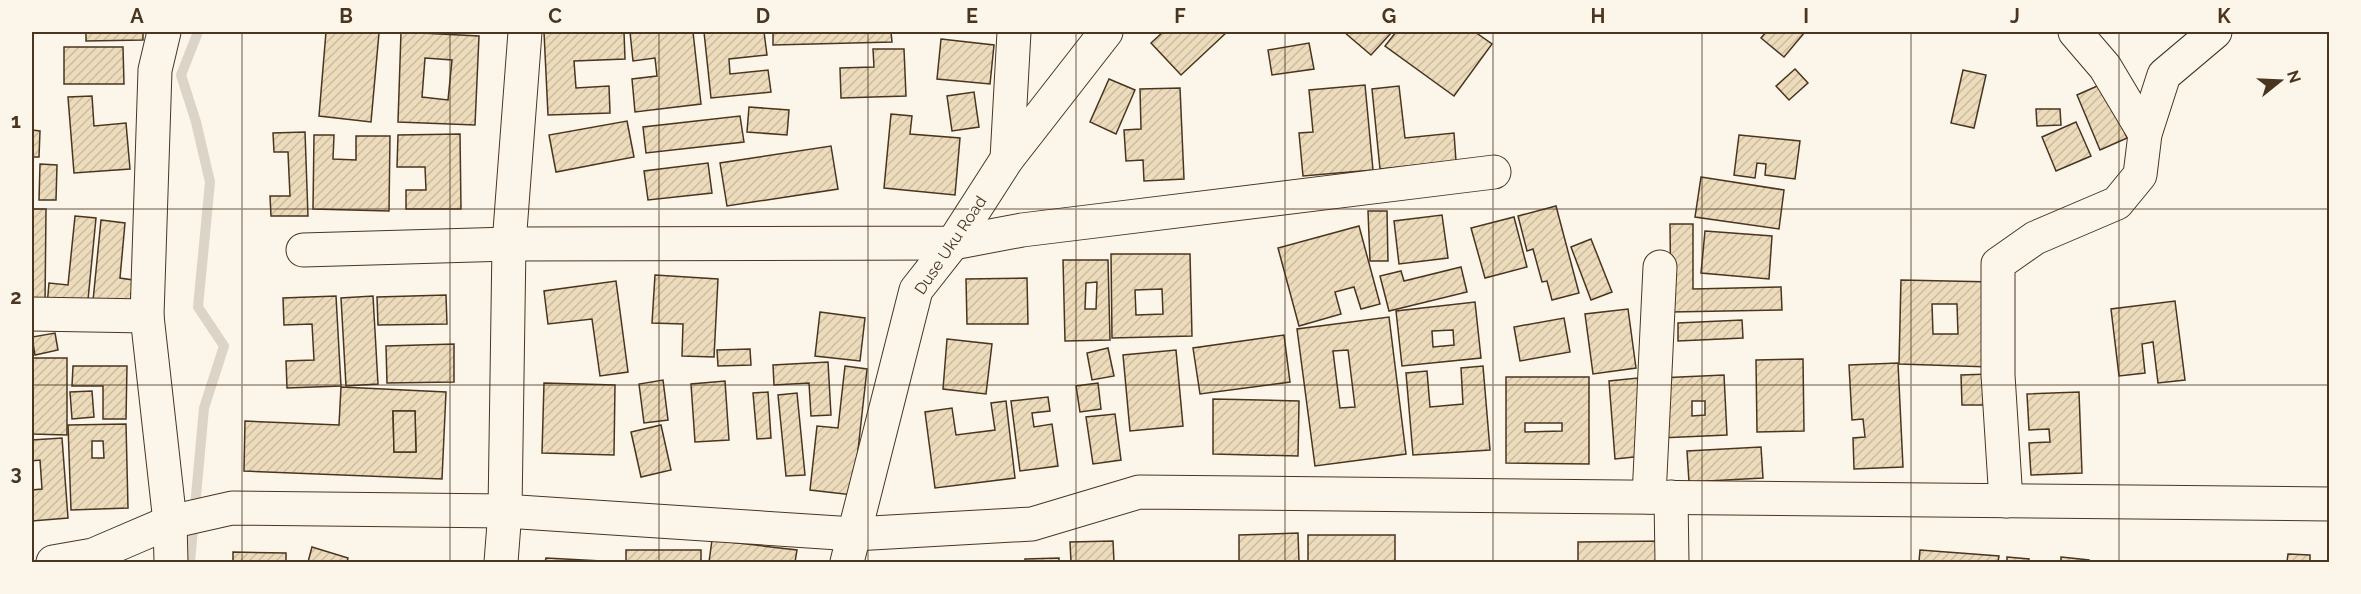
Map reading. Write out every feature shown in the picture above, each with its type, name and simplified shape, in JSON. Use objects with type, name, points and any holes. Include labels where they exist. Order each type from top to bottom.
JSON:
[{"type":"street","points":[[164,32],[155,70],[147,316],[170,522],[171,562]]},
{"type":"street","points":[[501,562],[505,512],[509,244],[525,32]]},
{"type":"street","points":[[1007,159],[1014,32]]},
{"type":"street","name":"Duse Uku Road","points":[[851,548],[916,290],[952,243],[1007,159],[1106,32]]},
{"type":"street","points":[[2075,32],[2105,67],[2145,134]]},
{"type":"street","points":[[2006,501],[1998,375],[1998,264],[2035,238],[2116,203],[2140,175],[2145,134],[2164,75],[2215,32]]},
{"type":"street","points":[[303,250],[509,244],[952,243],[1022,230],[1494,172]]},
{"type":"street","points":[[1659,267],[1660,497],[1672,562]]},
{"type":"street","points":[[32,314],[147,316]]},
{"type":"street","points":[[54,562],[93,555],[170,522],[232,508],[505,512],[851,548],[1032,524],[1139,492],[2330,504]]},
{"type":"building","points":[[86,32],[143,32],[143,40],[86,41]]},
{"type":"building","points":[[326,32],[379,33],[371,122],[319,116]]},
{"type":"building","points":[[401,32],[479,36],[475,125],[398,122]],"holes":[[[425,58],[452,60],[448,100],[422,97]]]},
{"type":"building","points":[[544,32],[624,32],[625,59],[574,61],[576,88],[609,86],[610,113],[548,115]]},
{"type":"building","points":[[630,32],[693,32],[701,104],[635,112],[632,79],[657,76],[655,58],[633,61]]},
{"type":"building","points":[[704,32],[764,32],[767,55],[729,59],[730,74],[768,70],[771,92],[711,98]]},
{"type":"building","points":[[773,32],[891,32],[892,42],[773,45]]},
{"type":"building","points":[[1163,32],[1227,32],[1181,75],[1151,43]]},
{"type":"building","points":[[1344,32],[1392,32],[1371,55]]},
{"type":"building","points":[[1396,32],[1475,32],[1492,44],[1454,96],[1385,46]]},
{"type":"building","points":[[1766,32],[1805,32],[1784,57],[1761,38]]},
{"type":"building","points":[[941,39],[994,45],[990,84],[937,79]]},
{"type":"building","points":[[1309,43],[1314,69],[1272,75],[1268,50]]},
{"type":"building","points":[[64,47],[123,47],[124,84],[64,84]]},
{"type":"building","points":[[873,49],[904,49],[906,96],[841,98],[840,68],[874,67]]},
{"type":"building","points":[[1795,69],[1808,83],[1789,100],[1776,86]]},
{"type":"building","points":[[1963,70],[1986,75],[1974,128],[1951,123]]},
{"type":"building","points":[[1109,79],[1135,90],[1116,134],[1090,122]]},
{"type":"building","points":[[2104,83],[2127,138],[2100,150],[2077,95]]},
{"type":"building","points":[[1365,85],[1373,170],[1303,176],[1299,133],[1313,132],[1309,90]]},
{"type":"building","points":[[1399,86],[1405,138],[1454,133],[1456,161],[1380,169],[1372,89]]},
{"type":"building","points":[[1180,88],[1184,179],[1144,181],[1143,160],[1126,161],[1124,130],[1141,129],[1140,89]]},
{"type":"building","points":[[974,92],[979,127],[952,131],[947,96]]},
{"type":"building","points":[[92,96],[94,126],[126,123],[130,169],[74,173],[68,97]]},
{"type":"building","points":[[749,107],[789,110],[787,135],[747,132]]},
{"type":"building","points":[[2036,109],[2060,109],[2061,125],[2037,126]]},
{"type":"building","points":[[891,114],[912,116],[910,134],[960,138],[955,195],[884,188]]},
{"type":"building","points":[[740,116],[744,142],[646,153],[643,127]]},
{"type":"building","points":[[627,121],[634,157],[556,172],[549,135]]},
{"type":"building","points":[[2076,122],[2091,156],[2056,171],[2042,137]]},
{"type":"building","points":[[32,130],[40,131],[39,157],[32,157]]},
{"type":"building","points":[[305,132],[308,216],[271,216],[270,196],[290,196],[288,152],[274,152],[273,133]]},
{"type":"building","points":[[460,134],[461,209],[406,209],[406,190],[426,190],[425,167],[397,167],[398,135]]},
{"type":"building","points":[[314,135],[334,135],[333,159],[356,160],[356,136],[390,136],[389,211],[313,209]]},
{"type":"building","points":[[1739,135],[1800,141],[1795,179],[1765,175],[1766,164],[1757,163],[1755,178],[1734,175]]},
{"type":"building","points":[[831,146],[838,189],[727,206],[720,163]]},
{"type":"building","points":[[708,163],[712,193],[648,200],[644,171]]},
{"type":"building","points":[[40,164],[57,165],[56,200],[39,200]]},
{"type":"building","points":[[1701,177],[1784,190],[1779,229],[1695,217]]},
{"type":"building","points":[[1556,206],[1579,293],[1552,300],[1547,281],[1542,282],[1533,249],[1527,251],[1518,216]]},
{"type":"building","points":[[32,209],[46,209],[45,305],[32,305]]},
{"type":"building","points":[[1368,211],[1387,211],[1388,261],[1370,261]]},
{"type":"building","points":[[1442,215],[1448,258],[1399,264],[1394,221]]},
{"type":"building","points":[[75,216],[96,218],[87,310],[47,306],[49,283],[68,285]]},
{"type":"building","points":[[1514,217],[1527,267],[1485,278],[1471,228]]},
{"type":"building","points":[[101,220],[125,223],[120,278],[133,280],[129,314],[92,311]]},
{"type":"building","points":[[1670,224],[1693,224],[1693,289],[1781,287],[1782,310],[1671,312]]},
{"type":"building","points":[[1359,226],[1380,304],[1361,309],[1354,287],[1335,292],[1341,314],[1299,326],[1278,248]]},
{"type":"building","points":[[1705,231],[1772,236],[1769,279],[1701,273]]},
{"type":"building","points":[[1591,239],[1612,292],[1591,300],[1571,247]]},
{"type":"building","points":[[1111,254],[1190,254],[1192,336],[1112,338]],"holes":[[[1162,289],[1163,314],[1136,315],[1135,290]]]},
{"type":"building","points":[[1063,260],[1108,260],[1110,340],[1065,341]],"holes":[[[1097,282],[1096,309],[1085,309],[1086,283]]]},
{"type":"building","points":[[1461,267],[1467,292],[1389,311],[1380,276],[1401,271],[1404,281]]},
{"type":"building","points":[[655,275],[718,279],[714,357],[682,356],[683,324],[652,323]]},
{"type":"building","points":[[1027,278],[1028,324],[967,324],[966,279]]},
{"type":"building","points":[[1901,280],[1994,282],[1991,367],[1899,364]],"holes":[[[1932,304],[1957,304],[1958,334],[1933,334]]]},
{"type":"building","points":[[616,281],[628,372],[600,376],[592,319],[548,324],[544,291]]},
{"type":"building","points":[[446,295],[447,324],[378,325],[377,297]]},
{"type":"building","points":[[336,296],[341,386],[287,388],[286,361],[314,360],[312,324],[284,325],[283,298]]},
{"type":"building","points":[[373,296],[378,384],[346,386],[341,298]]},
{"type":"building","points":[[2175,301],[2185,380],[2158,383],[2153,342],[2142,344],[2145,373],[2119,376],[2111,309]]},
{"type":"building","points":[[1475,302],[1481,358],[1402,366],[1396,311]],"holes":[[[1453,330],[1454,345],[1433,347],[1432,331]]]},
{"type":"building","points":[[1628,309],[1636,368],[1593,374],[1585,314]]},
{"type":"building","points":[[820,312],[865,318],[860,361],[815,356]]},
{"type":"building","points":[[1389,317],[1406,454],[1315,466],[1297,329]],"holes":[[[1348,350],[1355,407],[1340,408],[1333,351]]]},
{"type":"building","points":[[1564,318],[1570,352],[1520,361],[1514,327]]},
{"type":"building","points":[[1742,320],[1743,338],[1678,341],[1678,323]]},
{"type":"building","points":[[55,333],[58,350],[35,355],[32,337]]},
{"type":"building","points":[[1284,335],[1290,382],[1200,394],[1193,348]]},
{"type":"building","points":[[947,339],[992,344],[986,394],[943,389]]},
{"type":"building","points":[[454,344],[454,382],[387,383],[386,346]]},
{"type":"building","points":[[1108,348],[1114,376],[1092,380],[1087,353]]},
{"type":"building","points":[[750,349],[751,365],[718,366],[717,350]]},
{"type":"building","points":[[1176,350],[1183,426],[1130,431],[1123,355]]},
{"type":"building","points":[[32,358],[67,358],[67,435],[32,434]]},
{"type":"building","points":[[1803,359],[1804,431],[1757,432],[1756,360]]},
{"type":"building","points":[[828,362],[831,415],[811,416],[809,383],[774,385],[773,365]]},
{"type":"building","points":[[1898,363],[1903,467],[1854,469],[1853,438],[1865,437],[1863,419],[1852,420],[1849,365]]},
{"type":"building","points":[[73,366],[127,366],[126,419],[103,419],[103,386],[72,386]]},
{"type":"building","points":[[845,366],[867,369],[853,495],[810,490],[817,426],[838,428]]},
{"type":"building","points":[[1483,366],[1490,450],[1413,455],[1406,373],[1427,371],[1430,407],[1463,404],[1461,368]]},
{"type":"building","points":[[1989,374],[1990,405],[1962,405],[1961,375]]},
{"type":"building","points":[[1724,375],[1727,435],[1660,438],[1658,378]],"holes":[[[1692,401],[1705,401],[1705,415],[1692,416]]]},
{"type":"building","points":[[1506,377],[1589,377],[1589,464],[1506,463]],"holes":[[[1525,423],[1562,423],[1562,431],[1525,432]]]},
{"type":"building","points":[[1638,378],[1644,456],[1615,459],[1609,381]]},
{"type":"building","points":[[663,380],[668,420],[644,423],[639,384]]},
{"type":"building","points":[[725,381],[729,440],[695,442],[691,384]]},
{"type":"building","points":[[544,383],[615,385],[614,455],[542,453]]},
{"type":"building","points":[[1098,383],[1101,409],[1080,412],[1076,386]]},
{"type":"building","points":[[341,387],[446,392],[442,479],[244,471],[245,421],[339,425]],"holes":[[[393,411],[415,411],[416,452],[394,452]]]},
{"type":"building","points":[[92,391],[94,417],[72,419],[70,392]]},
{"type":"building","points":[[768,392],[771,438],[757,439],[753,393]]},
{"type":"building","points":[[2079,392],[2082,473],[2031,475],[2029,443],[2050,442],[2049,429],[2029,430],[2027,394]]},
{"type":"building","points":[[797,393],[805,475],[786,476],[778,395]]},
{"type":"building","points":[[1048,397],[1050,411],[1032,413],[1034,427],[1052,424],[1058,466],[1020,471],[1011,401]]},
{"type":"building","points":[[1213,399],[1299,401],[1298,456],[1213,454]]},
{"type":"building","points":[[1006,401],[1015,478],[935,488],[925,412],[952,408],[956,435],[995,430],[991,403]]},
{"type":"building","points":[[393,411],[415,411],[416,452],[394,452]]},
{"type":"building","points":[[1115,414],[1121,460],[1093,464],[1086,417]]},
{"type":"building","points":[[126,424],[128,508],[71,510],[68,425]],"holes":[[[92,441],[103,441],[104,458],[92,458]]]},
{"type":"building","points":[[661,425],[671,470],[641,477],[631,432]]},
{"type":"building","points":[[62,438],[68,518],[32,521],[32,490],[42,489],[40,460],[32,461],[32,440]]},
{"type":"building","points":[[1761,447],[1763,478],[1689,482],[1687,451]]},
{"type":"building","points":[[1298,533],[1299,562],[1239,562],[1239,535]]},
{"type":"building","points":[[1308,535],[1395,535],[1395,562],[1308,562]]},
{"type":"building","points":[[712,540],[797,550],[795,562],[709,562]]},
{"type":"building","points":[[1113,541],[1114,562],[1071,562],[1070,542]]},
{"type":"building","points":[[1666,541],[1666,562],[1578,562],[1578,542]]},
{"type":"building","points":[[312,547],[348,558],[347,562],[308,562]]},
{"type":"building","points":[[626,550],[701,550],[701,562],[626,562]]},
{"type":"building","points":[[1920,550],[1999,556],[1998,562],[1919,562]]},
{"type":"building","points":[[233,552],[286,553],[286,562],[233,562]]},
{"type":"building","points":[[2288,554],[2310,555],[2310,562],[2287,562]]},
{"type":"building","points":[[2007,557],[2029,559],[2028,562],[2007,562]]},
{"type":"building","points":[[2061,557],[2089,560],[2089,562],[2061,562]]},
{"type":"building","points":[[546,558],[621,562],[545,562]]},
{"type":"building","points":[[1059,558],[1059,562],[1025,562],[1025,559]]},
{"type":"waterway","points":[[190,562],[204,408],[224,346],[198,307],[210,182],[196,122],[181,75],[198,32]]}]
